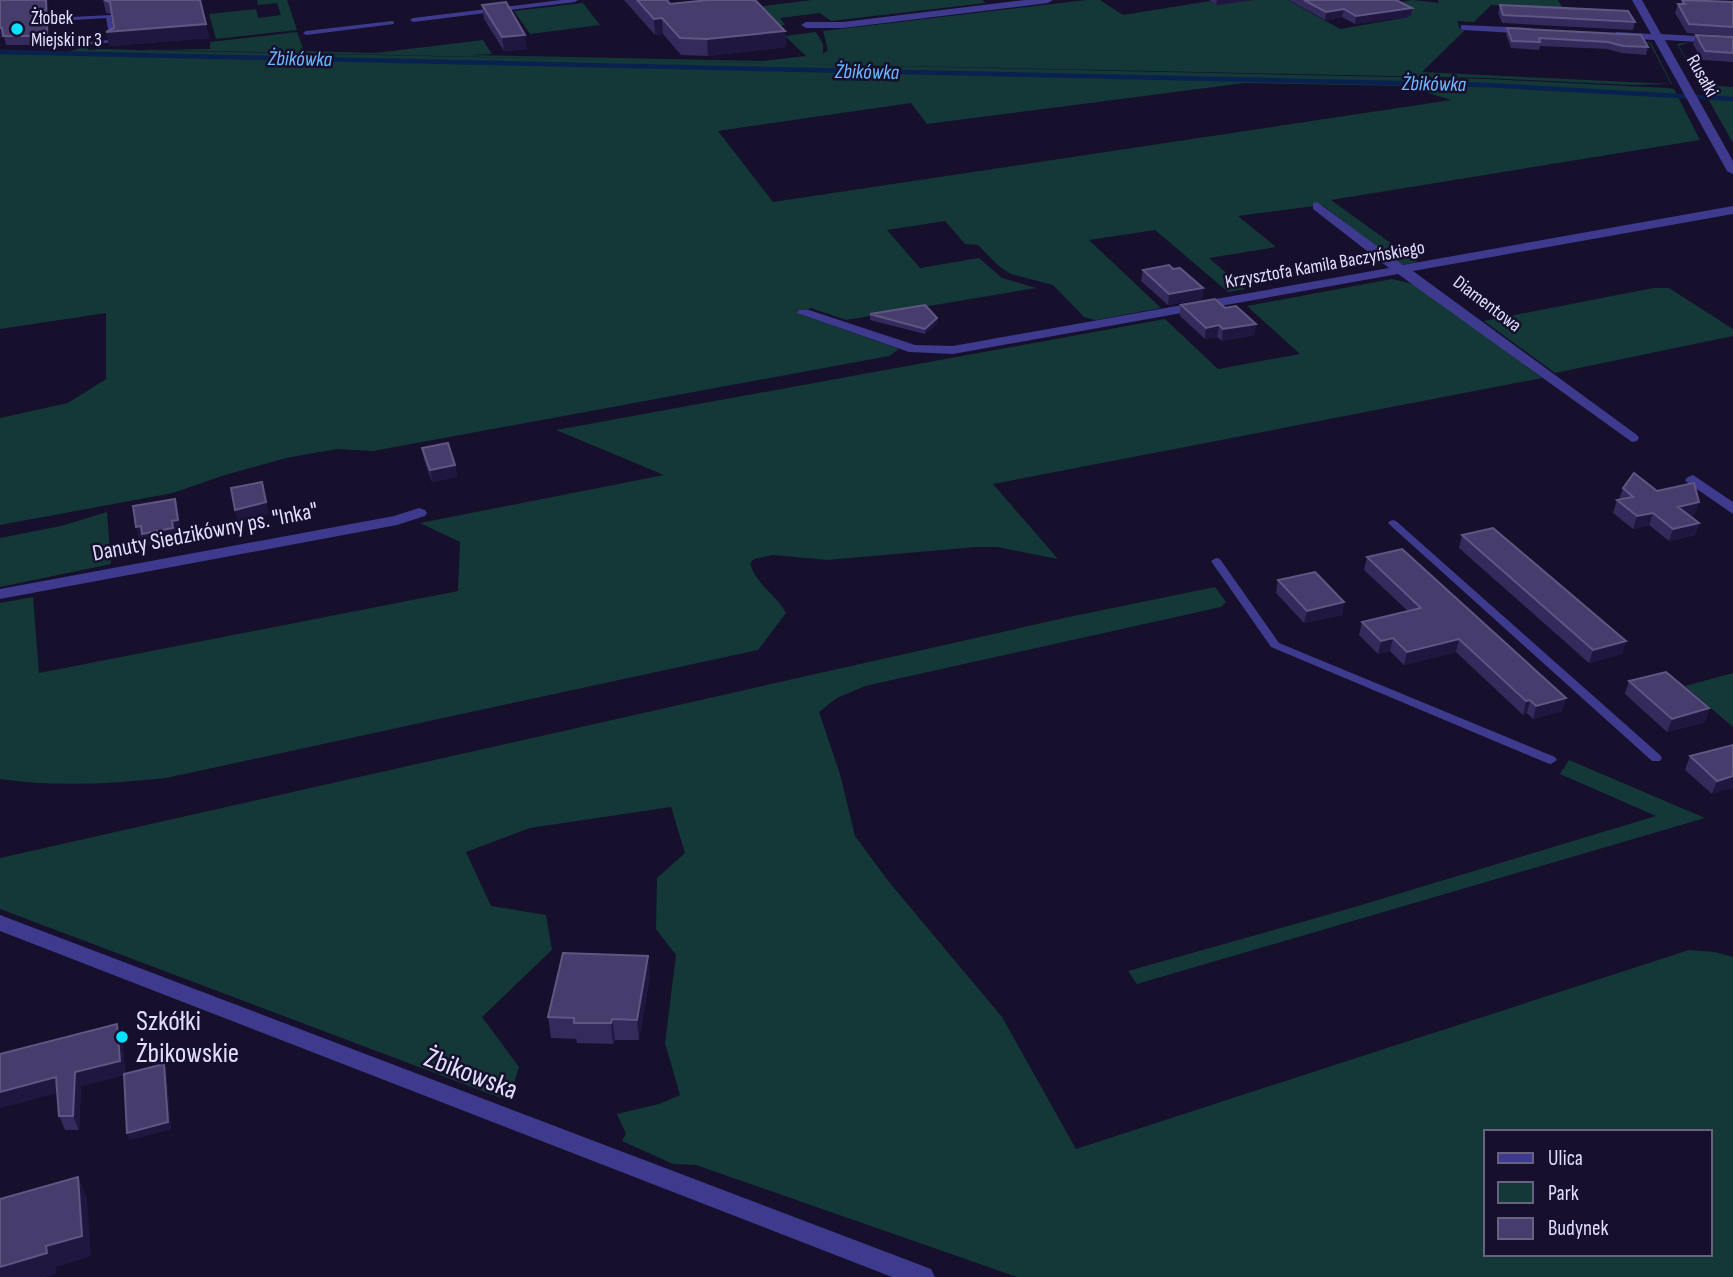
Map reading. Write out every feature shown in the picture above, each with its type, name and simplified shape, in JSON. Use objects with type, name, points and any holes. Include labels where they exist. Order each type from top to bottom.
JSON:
[{"type":"street","points":[[806,25],[842,24],[1048,0]]},
{"type":"street","name":"Rusałki","points":[[1637,0],[1733,171]]},
{"type":"street","points":[[1464,27],[1544,31]]},
{"type":"street","points":[[1611,35],[1733,41]]},
{"type":"street","name":"Diamentowa","points":[[1317,206],[1632,438]]},
{"type":"street","name":"Krzysztofa Kamila Baczyńskiego","points":[[804,313],[922,351],[937,352],[1733,211]]},
{"type":"street","points":[[1693,480],[1733,509]]},
{"type":"street","name":"Danuty Siedzikówny ps. \"Inka\"","points":[[0,594],[397,520],[419,513]]},
{"type":"street","name":"Żbikowska","points":[[0,923],[922,1277]]},
{"type":"lane","points":[[413,20],[575,0]]},
{"type":"lane","points":[[74,18],[109,16],[113,41],[75,45]]},
{"type":"lane","points":[[306,33],[391,23]]},
{"type":"lane","points":[[1393,523],[1656,758]]},
{"type":"lane","points":[[1216,561],[1275,645],[1551,760]]},
{"type":"green space","points":[[257,0],[287,0],[297,30],[216,39],[209,14],[256,9],[258,18],[281,15],[277,3],[258,5]]},
{"type":"green space","points":[[812,0],[982,0],[986,3],[831,21],[820,13],[780,18],[785,25],[775,26],[756,7]]},
{"type":"green space","points":[[1100,0],[1123,15],[1210,1],[1216,5],[1254,0],[1288,0],[1340,29],[1409,17],[1387,4],[1413,0],[1439,3],[1438,0],[1558,0],[1563,9],[1491,5],[1474,22],[1457,21],[1460,29],[1465,30],[1422,72],[1671,84],[1650,44],[1636,39],[1651,43],[1672,84],[1632,85],[1487,78],[137,50],[210,49],[210,42],[297,32],[304,51],[375,53],[483,40],[492,54],[470,55],[763,61],[806,56],[785,36],[816,32],[823,44],[823,54],[828,50],[823,31]]},
{"type":"green space","points":[[583,3],[600,25],[530,34],[514,11]]},
{"type":"green space","points":[[1689,42],[1679,46],[1701,85],[1733,87],[1733,143],[1677,44]]},
{"type":"green space","points":[[87,46],[88,50],[1488,79],[1667,88],[1674,89],[1700,140],[1331,200],[1417,262],[1404,265],[1322,205],[1238,216],[1276,247],[1209,258],[1245,289],[1228,292],[1155,230],[1089,240],[1161,308],[1096,320],[1084,317],[1053,285],[1011,274],[1000,267],[978,245],[965,244],[945,221],[887,230],[920,268],[979,258],[1002,278],[1036,288],[846,320],[811,308],[800,314],[899,349],[889,356],[373,451],[337,449],[286,458],[173,493],[0,525],[0,418],[68,403],[106,379],[106,313],[0,329],[0,50],[67,52]],"holes":[[[1245,83],[1405,86],[1451,100],[773,202],[718,131],[911,103],[927,124]]]},
{"type":"green space","points":[[1392,279],[1417,285],[1542,378],[993,484],[1058,559],[997,547],[976,547],[827,560],[773,555],[754,559],[750,563],[753,571],[786,613],[758,650],[166,778],[83,784],[0,779],[0,603],[33,597],[39,673],[458,591],[460,542],[420,523],[664,475],[556,430],[1165,319],[1218,369],[1300,354],[1247,306]]},
{"type":"green space","points":[[1653,288],[1669,288],[1733,329],[1733,336],[1555,373],[1484,321]]},
{"type":"green space","points":[[107,512],[111,564],[0,587],[0,538],[61,526]]},
{"type":"green space","points":[[1215,587],[1226,602],[1221,607],[865,686],[837,698],[819,712],[840,774],[855,836],[889,882],[1002,1017],[1076,1149],[1689,950],[1715,952],[1733,957],[1733,1277],[1017,1277],[696,1165],[673,1164],[622,1141],[626,1134],[617,1114],[659,1104],[680,1095],[665,1043],[676,955],[656,929],[657,878],[685,853],[671,807],[530,828],[466,852],[491,906],[546,915],[552,950],[482,1017],[519,1067],[515,1080],[501,1098],[0,909],[0,858],[1064,618]]},
{"type":"green space","points":[[1733,673],[1733,727],[1685,686]]},
{"type":"green space","points":[[1569,760],[1705,818],[1137,984],[1128,971],[1348,909],[1656,816],[1560,774]]},
{"type":"building","points":[[0,0],[46,0],[47,36],[3,36],[0,28]]},
{"type":"building","points":[[104,0],[200,0],[206,24],[106,32],[114,28],[110,2]]},
{"type":"building","points":[[637,0],[667,0],[670,4],[708,0],[755,0],[785,31],[707,39],[680,38],[662,18],[654,19]]},
{"type":"building","points":[[1304,0],[1396,0],[1412,8],[1356,16],[1344,9],[1326,12]]},
{"type":"building","points":[[1682,0],[1733,2],[1733,27],[1689,24],[1678,4],[1685,4]]},
{"type":"building","points":[[506,2],[525,35],[502,37],[482,5]]},
{"type":"building","points":[[1500,5],[1628,11],[1635,22],[1503,15]]},
{"type":"building","points":[[1507,28],[1641,35],[1648,47],[1539,38],[1540,42],[1512,41]]},
{"type":"building","points":[[1696,35],[1733,37],[1733,53],[1705,51]]},
{"type":"building","points":[[1169,265],[1173,269],[1180,268],[1203,288],[1169,294],[1143,270]]},
{"type":"building","points":[[1215,299],[1225,308],[1236,306],[1256,324],[1223,329],[1219,325],[1206,328],[1181,305]]},
{"type":"building","points":[[925,305],[937,318],[925,329],[870,314]]},
{"type":"building","points":[[448,443],[455,465],[430,470],[422,448]]},
{"type":"building","points":[[1634,473],[1657,491],[1694,483],[1699,502],[1678,507],[1699,523],[1673,529],[1653,513],[1637,516],[1617,500],[1633,497],[1623,488]]},
{"type":"building","points":[[262,482],[266,502],[235,510],[231,488]]},
{"type":"building","points":[[175,499],[178,520],[172,521],[173,528],[142,534],[141,526],[136,527],[133,506]]},
{"type":"building","points":[[1493,528],[1626,641],[1593,650],[1462,535]]},
{"type":"building","points":[[1402,549],[1566,698],[1536,706],[1530,700],[1526,701],[1459,639],[1407,652],[1393,638],[1381,641],[1362,622],[1421,608],[1367,557]]},
{"type":"building","points":[[1315,572],[1344,602],[1307,611],[1278,580]]},
{"type":"building","points":[[1666,672],[1709,708],[1672,719],[1629,681]]},
{"type":"building","points":[[1733,745],[1733,776],[1717,781],[1690,756]]},
{"type":"building","points":[[563,953],[648,956],[637,1020],[612,1019],[611,1023],[574,1023],[574,1018],[548,1017]]},
{"type":"building","points":[[117,1024],[120,1061],[75,1072],[73,1116],[59,1116],[56,1077],[0,1092],[0,1054]]},
{"type":"building","points":[[164,1064],[168,1122],[127,1133],[124,1074]]},
{"type":"building","points":[[78,1177],[82,1236],[46,1246],[47,1253],[0,1267],[0,1199]]},
{"type":"waterway","name":"Żbikówka","points":[[0,52],[1486,85],[1733,99]]},
{"type":"place","name":"Żłobek Miejski nr 3","points":[[17,29]]},
{"type":"place","name":"Szkółki Żbikowskie","points":[[122,1037]]}]
